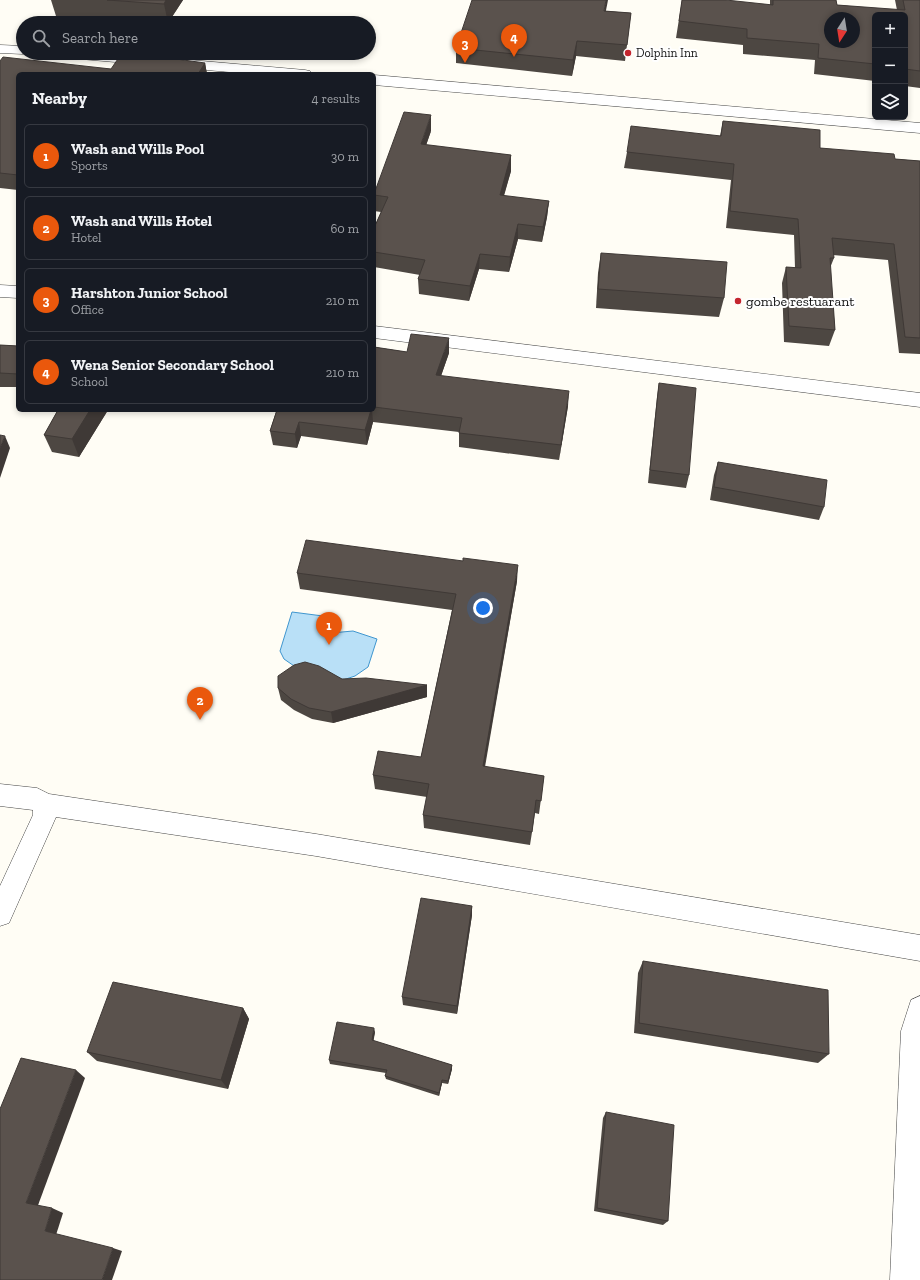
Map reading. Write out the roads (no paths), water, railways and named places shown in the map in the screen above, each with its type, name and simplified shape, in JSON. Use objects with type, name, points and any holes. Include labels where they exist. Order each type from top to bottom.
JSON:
[{"type":"street","points":[[0,49],[16,50]]},
{"type":"street","points":[[130,60],[263,72]]},
{"type":"street","points":[[376,80],[920,128]]},
{"type":"street","points":[[0,291],[16,292]]},
{"type":"street","points":[[376,332],[920,400]]},
{"type":"street","points":[[0,795],[37,799],[45,804],[316,845],[920,948]]},
{"type":"street","points":[[0,914],[45,815],[45,804]]},
{"type":"street","points":[[904,1280],[914,1031],[920,1009]]},
{"type":"water","points":[[292,612],[323,616],[319,630],[331,633],[353,631],[377,639],[368,667],[355,676],[343,680],[317,667],[297,668],[284,659],[280,651]]},
{"type":"place","name":"Dolphin Inn","points":[[628,53]]},
{"type":"place","name":"Wena Senior Secondary School","points":[[514,57]]},
{"type":"place","name":"Harshton Junior School","points":[[465,63]]},
{"type":"place","name":"gombe restuarant","points":[[738,301]]},
{"type":"place","name":"Wash and Wills Pool","points":[[329,645]]},
{"type":"place","name":"Wash and Wills Hotel","points":[[200,720]]}]
